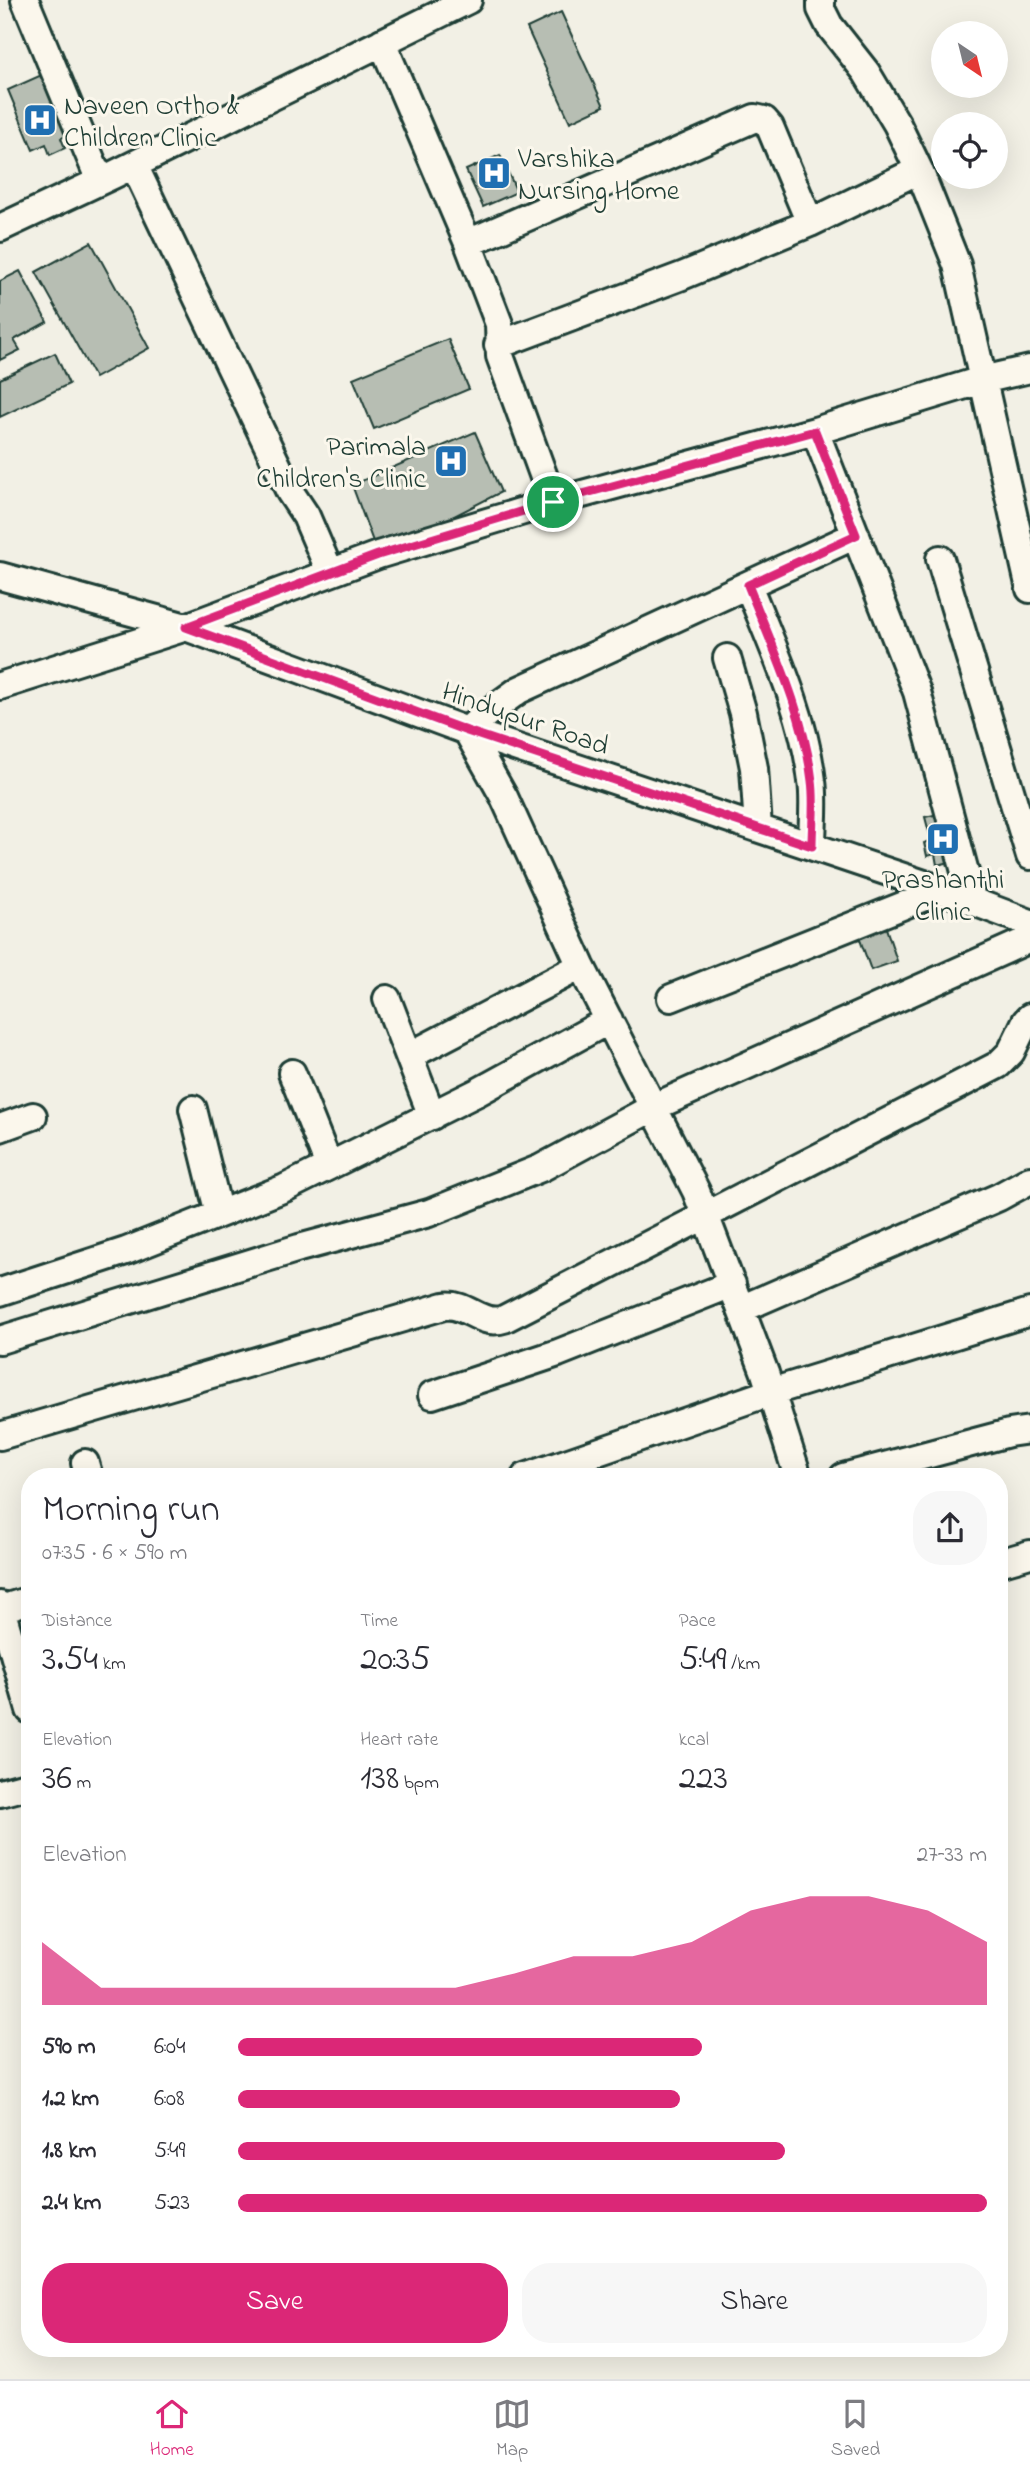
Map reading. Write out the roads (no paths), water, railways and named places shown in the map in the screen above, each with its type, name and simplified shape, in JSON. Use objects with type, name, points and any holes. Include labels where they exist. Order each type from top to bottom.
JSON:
[{"type":"street","points":[[25,0],[100,181]]},
{"type":"street","points":[[821,0],[821,9],[829,25],[866,72],[897,124],[919,170],[957,265],[970,313],[982,380],[1030,589]]},
{"type":"street","points":[[0,228],[460,2]]},
{"type":"street","points":[[382,42],[468,243],[499,324],[501,334],[498,345],[553,502]]},
{"type":"street","points":[[468,243],[755,118],[764,120],[770,127],[810,223]]},
{"type":"street","points":[[134,164],[290,492],[306,516],[330,572]]},
{"type":"street","points":[[498,345],[682,276],[810,223],[919,170]]},
{"type":"street","points":[[0,686],[186,627],[378,555],[553,502],[815,431],[982,380],[1030,369]]},
{"type":"street","points":[[815,431],[917,692],[973,902]]},
{"type":"street","points":[[795,1468],[737,1296],[696,1191],[581,966],[504,797],[467,731],[519,690],[856,535]]},
{"type":"street","points":[[940,559],[1030,856]]},
{"type":"street","name":"Hindupur Road","points":[[0,576],[186,627],[467,731],[942,890],[1030,923]]},
{"type":"street","points":[[748,585],[779,662],[805,738],[813,783],[812,846]]},
{"type":"street","points":[[727,658],[743,713],[754,768],[758,828]]},
{"type":"street","points":[[671,998],[942,890]]},
{"type":"street","points":[[0,1340],[299,1248],[429,1213],[541,1168],[654,1107],[1030,939]]},
{"type":"street","points":[[409,1056],[581,966]]},
{"type":"street","points":[[387,999],[432,1115]]},
{"type":"street","points":[[0,1292],[126,1251],[285,1188],[478,1092],[609,1020]]},
{"type":"street","points":[[0,1436],[444,1306],[454,1304],[488,1321],[496,1321],[998,1065],[1011,1052],[1029,1023]]},
{"type":"street","points":[[292,1073],[329,1166]]},
{"type":"street","points":[[193,1110],[219,1214]]},
{"type":"street","points":[[0,1128],[33,1116]]},
{"type":"street","points":[[432,1395],[737,1296],[999,1196],[1030,1180]]},
{"type":"street","points":[[551,1468],[771,1392],[1030,1312]]},
{"type":"street","points":[[877,1468],[1009,1433],[1030,1430]]},
{"type":"street","points":[[1008,1560],[1030,1554]]},
{"type":"street","points":[[21,1602],[1,1607],[21,1678]]},
{"type":"street","points":[[0,1793],[21,1787]]},
{"type":"place","name":"Naveen Ortho & Children Clinic","points":[[40,120]]},
{"type":"place","name":"Varshika Nursing Home","points":[[494,173]]},
{"type":"place","name":"Parimala Children's Clinic","points":[[451,461]]},
{"type":"place","name":"Prashanthi Clinic","points":[[943,839]]}]
